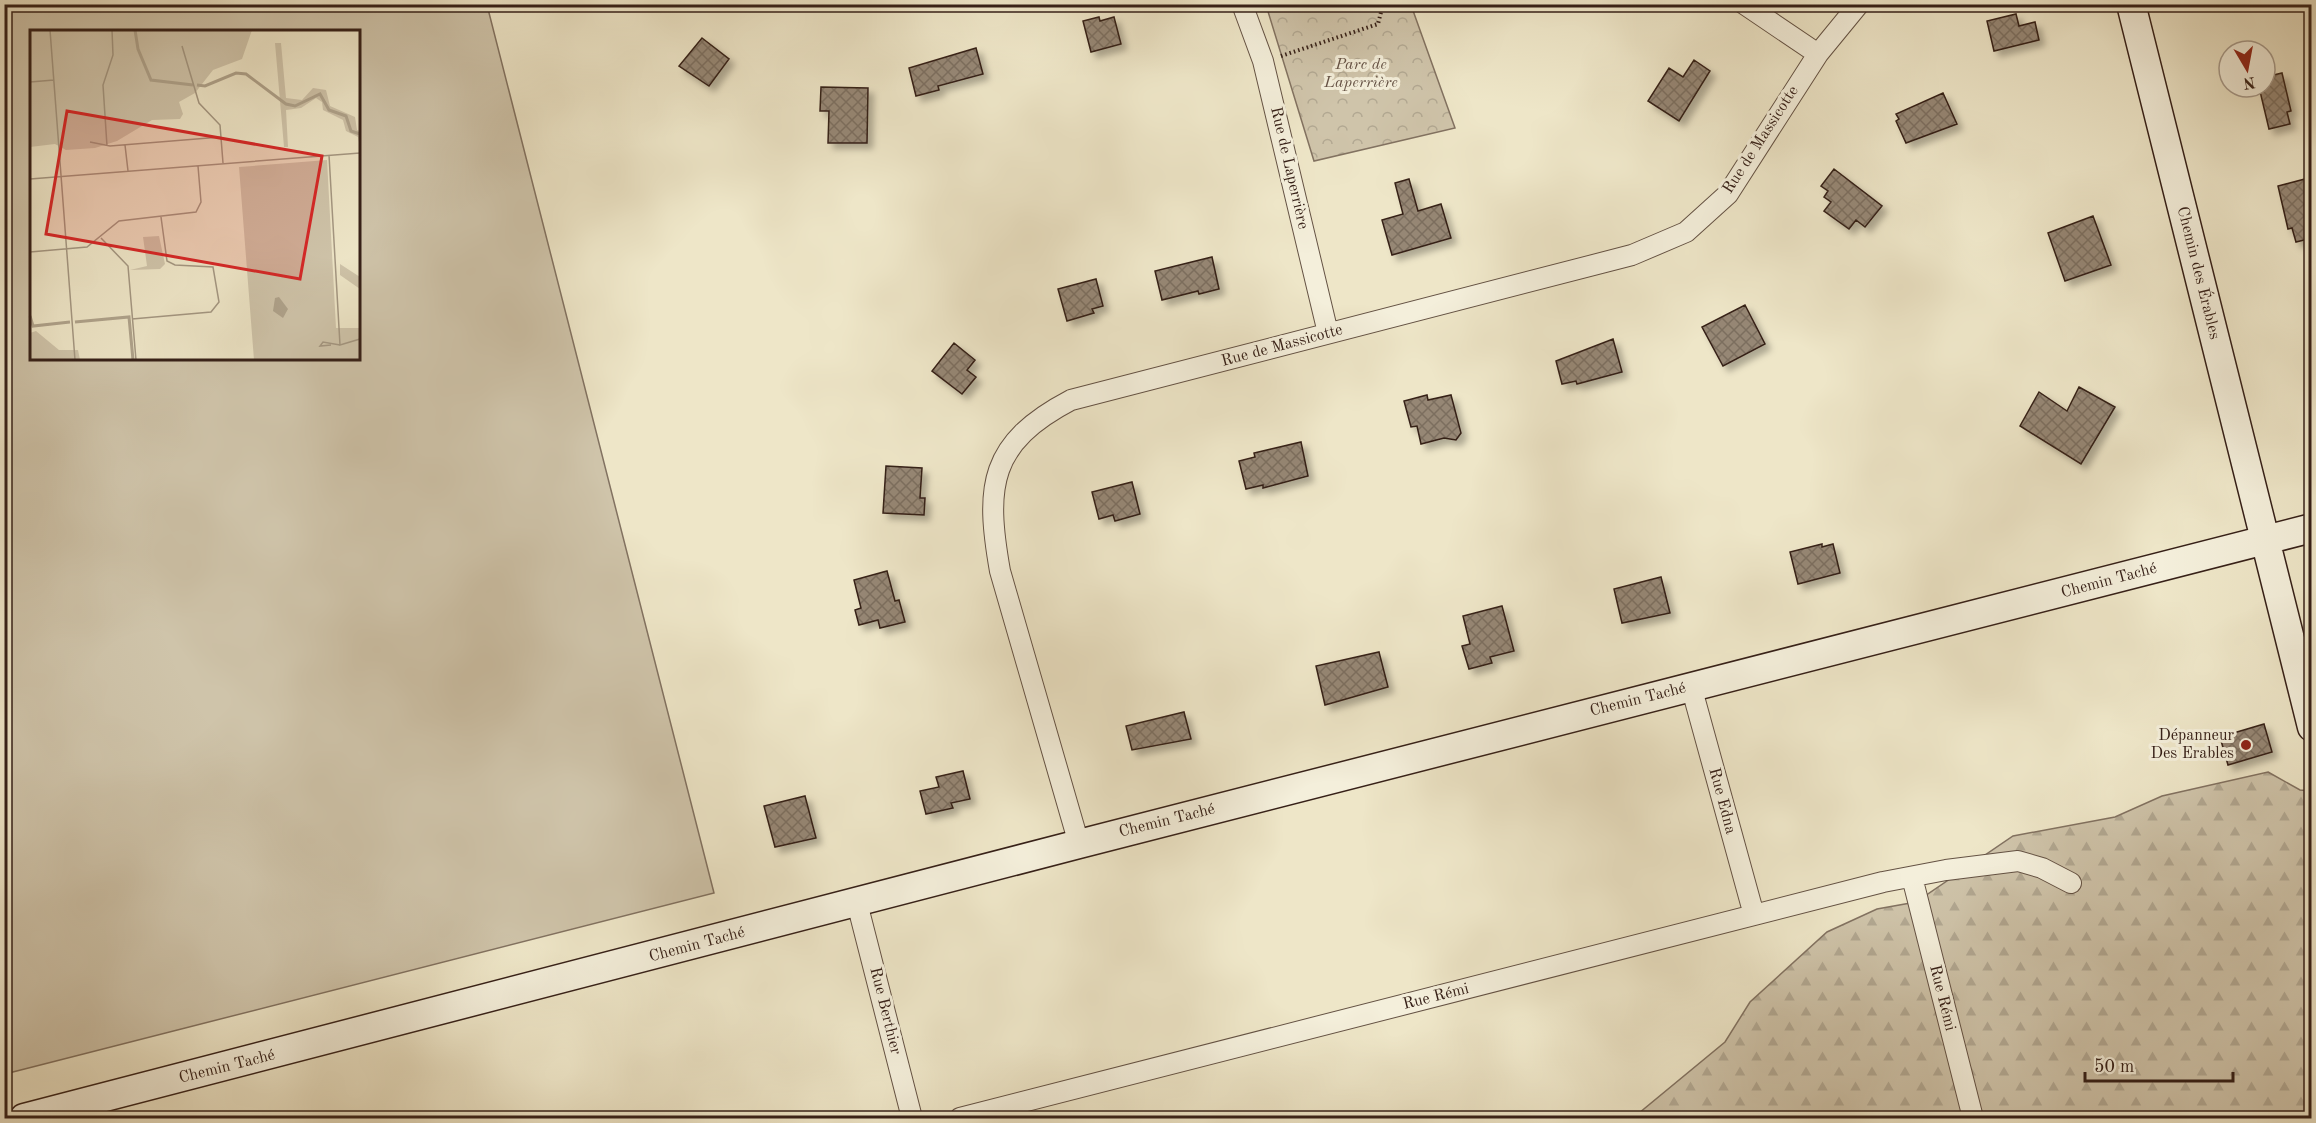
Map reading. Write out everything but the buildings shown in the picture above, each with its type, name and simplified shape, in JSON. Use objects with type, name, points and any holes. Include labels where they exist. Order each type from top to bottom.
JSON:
[{"type":"street","name":"Rue de Laperrière","points":[[1242,4],[1263,61],[1329,333]]},
{"type":"street","points":[[1744,4],[1818,54]]},
{"type":"street","name":"Rue de Massicotte","points":[[1079,844],[1000,572],[993,532],[992,492],[1003,460],[1026,428],[1071,400],[1632,255],[1686,232],[1728,194],[1818,54],[1859,4]]},
{"type":"street","name":"Chemin des Érables","points":[[2132,4],[2312,727]]},
{"type":"street","name":"Chemin Taché","points":[[24,1119],[1079,844],[2312,528]]},
{"type":"street","name":"Rue Edna","points":[[1691,686],[1754,915]]},
{"type":"street","name":"Rue Rémi","points":[[960,1119],[1754,915],[1912,877],[2018,861],[2042,868],[2071,883]]},
{"type":"street","name":"Rue Rémi","points":[[1912,877],[1973,1119]]},
{"type":"street","name":"Rue Berthier","points":[[858,903],[912,1119]]},
{"type":"path","points":[[1263,61],[1378,24],[1383,4]]},
{"type":"green space","points":[[5,4],[487,5],[714,893],[5,1074]]},
{"type":"green space","name":"Parc de Laperrière","points":[[1266,5],[1411,5],[1455,128],[1314,161]]},
{"type":"green space","points":[[2268,772],[2300,790],[2311,791],[2311,1118],[1633,1118],[1725,1042],[1750,1002],[1827,932],[1877,909],[1916,902],[2013,836],[2115,817],[2162,796]]},
{"type":"place","name":"Dépanneur Des Erables","points":[[2246,745]]}]
